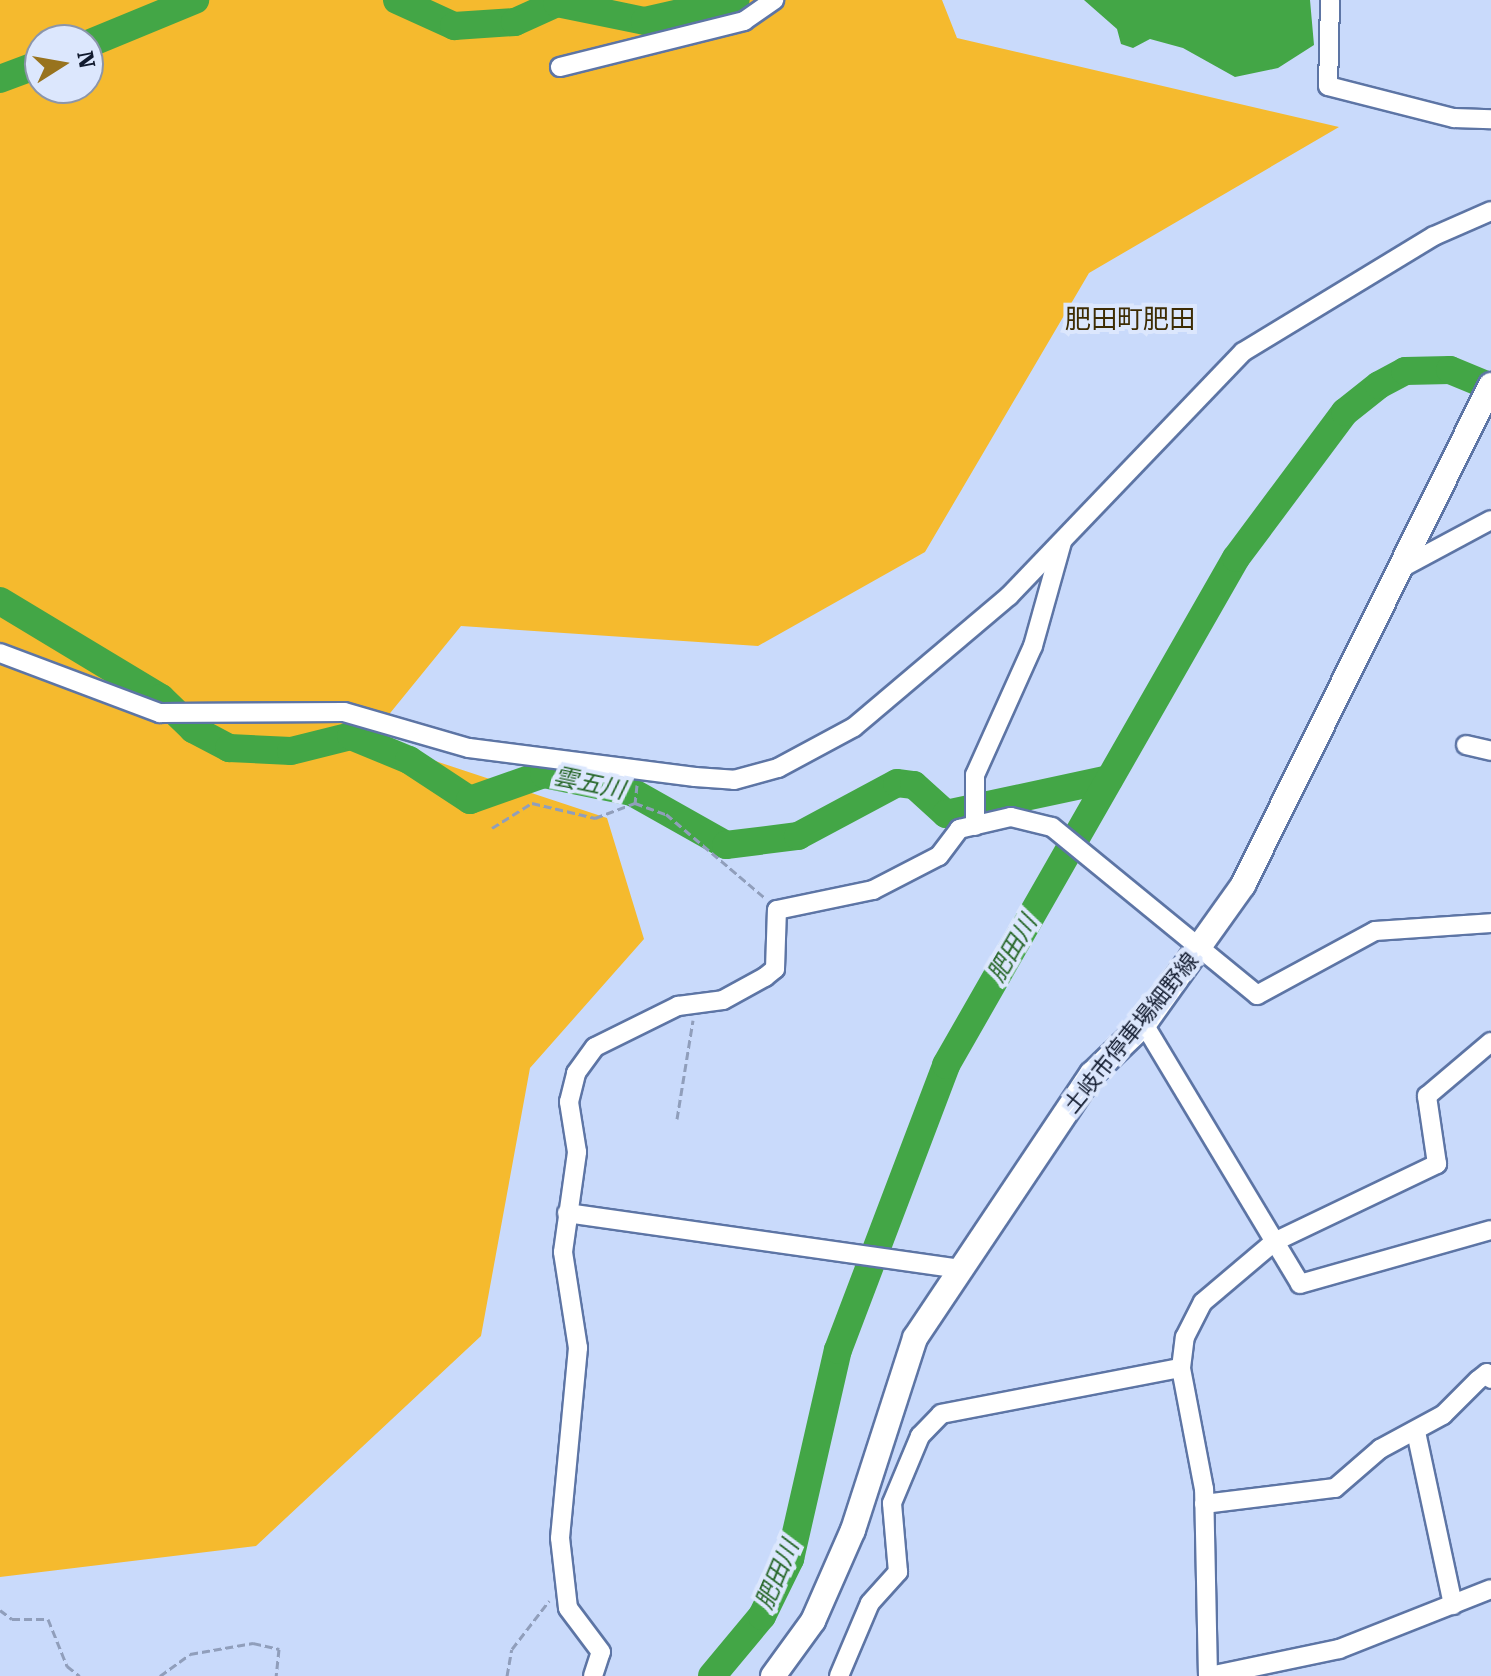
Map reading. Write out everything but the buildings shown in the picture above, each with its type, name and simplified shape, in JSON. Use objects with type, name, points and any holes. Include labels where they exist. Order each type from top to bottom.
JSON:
[{"type":"main road","name":"土岐市停車場細野線","points":[[773,1676],[818,1610],[853,1530],[915,1338],[1092,1074],[1144,1024],[1243,885],[1407,565],[1486,396]]},
{"type":"street","points":[[560,67],[744,21],[774,0]]},
{"type":"street","points":[[1330,0],[1328,86],[1454,118],[1491,119]]},
{"type":"street","points":[[0,653],[160,713],[357,713],[469,748],[734,780],[822,748],[1009,596],[1243,352],[1434,236],[1491,211]]},
{"type":"street","points":[[1407,565],[1489,525]]},
{"type":"street","points":[[974,823],[970,797],[1033,646],[1062,542]]},
{"type":"street","points":[[1466,745],[1491,751]]},
{"type":"street","points":[[593,1676],[599,1646],[561,1589],[563,1489],[578,1348],[563,1252],[577,1152],[569,1102],[576,1073],[595,1047],[691,1002],[739,994],[775,969],[777,910],[873,890],[939,856],[959,829],[974,823],[1011,817],[1052,827],[1203,945],[1257,995],[1375,931],[1491,923]]},
{"type":"street","points":[[1144,1024],[1300,1284],[1491,1230]]},
{"type":"street","points":[[1488,1597],[1453,1605],[1284,1666],[1209,1676],[1204,1504],[1181,1368],[1185,1337],[1203,1302],[1274,1242],[1437,1164],[1427,1096],[1491,1042]]},
{"type":"street","points":[[567,1213],[962,1269]]},
{"type":"street","points":[[839,1676],[870,1603],[898,1572],[892,1503],[899,1475],[941,1414],[1181,1368]]},
{"type":"street","points":[[1204,1504],[1335,1488],[1380,1449],[1416,1432],[1490,1373]]},
{"type":"street","points":[[1416,1432],[1453,1605]]},
{"type":"path","points":[[635,803],[639,770]]},
{"type":"path","points":[[492,828],[532,803],[595,818],[635,803],[666,814],[777,910]]},
{"type":"path","points":[[677,1119],[691,1002]]},
{"type":"path","points":[[507,1676],[512,1649],[561,1589]]},
{"type":"path","points":[[0,1610],[12,1619],[48,1619],[67,1666],[80,1676]]},
{"type":"path","points":[[160,1676],[190,1654],[253,1643],[279,1649],[276,1676]]},
{"type":"shaded area","points":[[0,0],[942,0],[957,38],[1339,127],[1089,273],[925,552],[758,646],[461,626],[369,739],[607,818],[644,939],[530,1068],[481,1336],[256,1546],[0,1577]]},
{"type":"shaded area","points":[[1084,0],[1310,0],[1314,45],[1278,68],[1235,77],[1183,48],[1150,39],[1133,48],[1121,44],[1117,29]]},
{"type":"waterway","points":[[104,37],[195,0]]},
{"type":"waterway","points":[[397,0],[454,26],[515,22],[557,3],[645,21],[736,0]]},
{"type":"waterway","points":[[0,79],[24,70]]},
{"type":"waterway","name":"肥田川","points":[[712,1676],[762,1616],[790,1559],[838,1350],[946,1065],[1236,558],[1345,412],[1379,385],[1405,371],[1450,370],[1491,387]]},
{"type":"waterway","name":"雲五川","points":[[0,601],[161,698],[193,729],[229,748],[291,751],[351,736],[409,760],[470,800],[544,774],[632,792],[726,845],[798,836],[897,783],[914,785],[946,814],[1109,779]]},
{"type":"district","name":"肥田町肥田","points":[[1130,320]]}]
